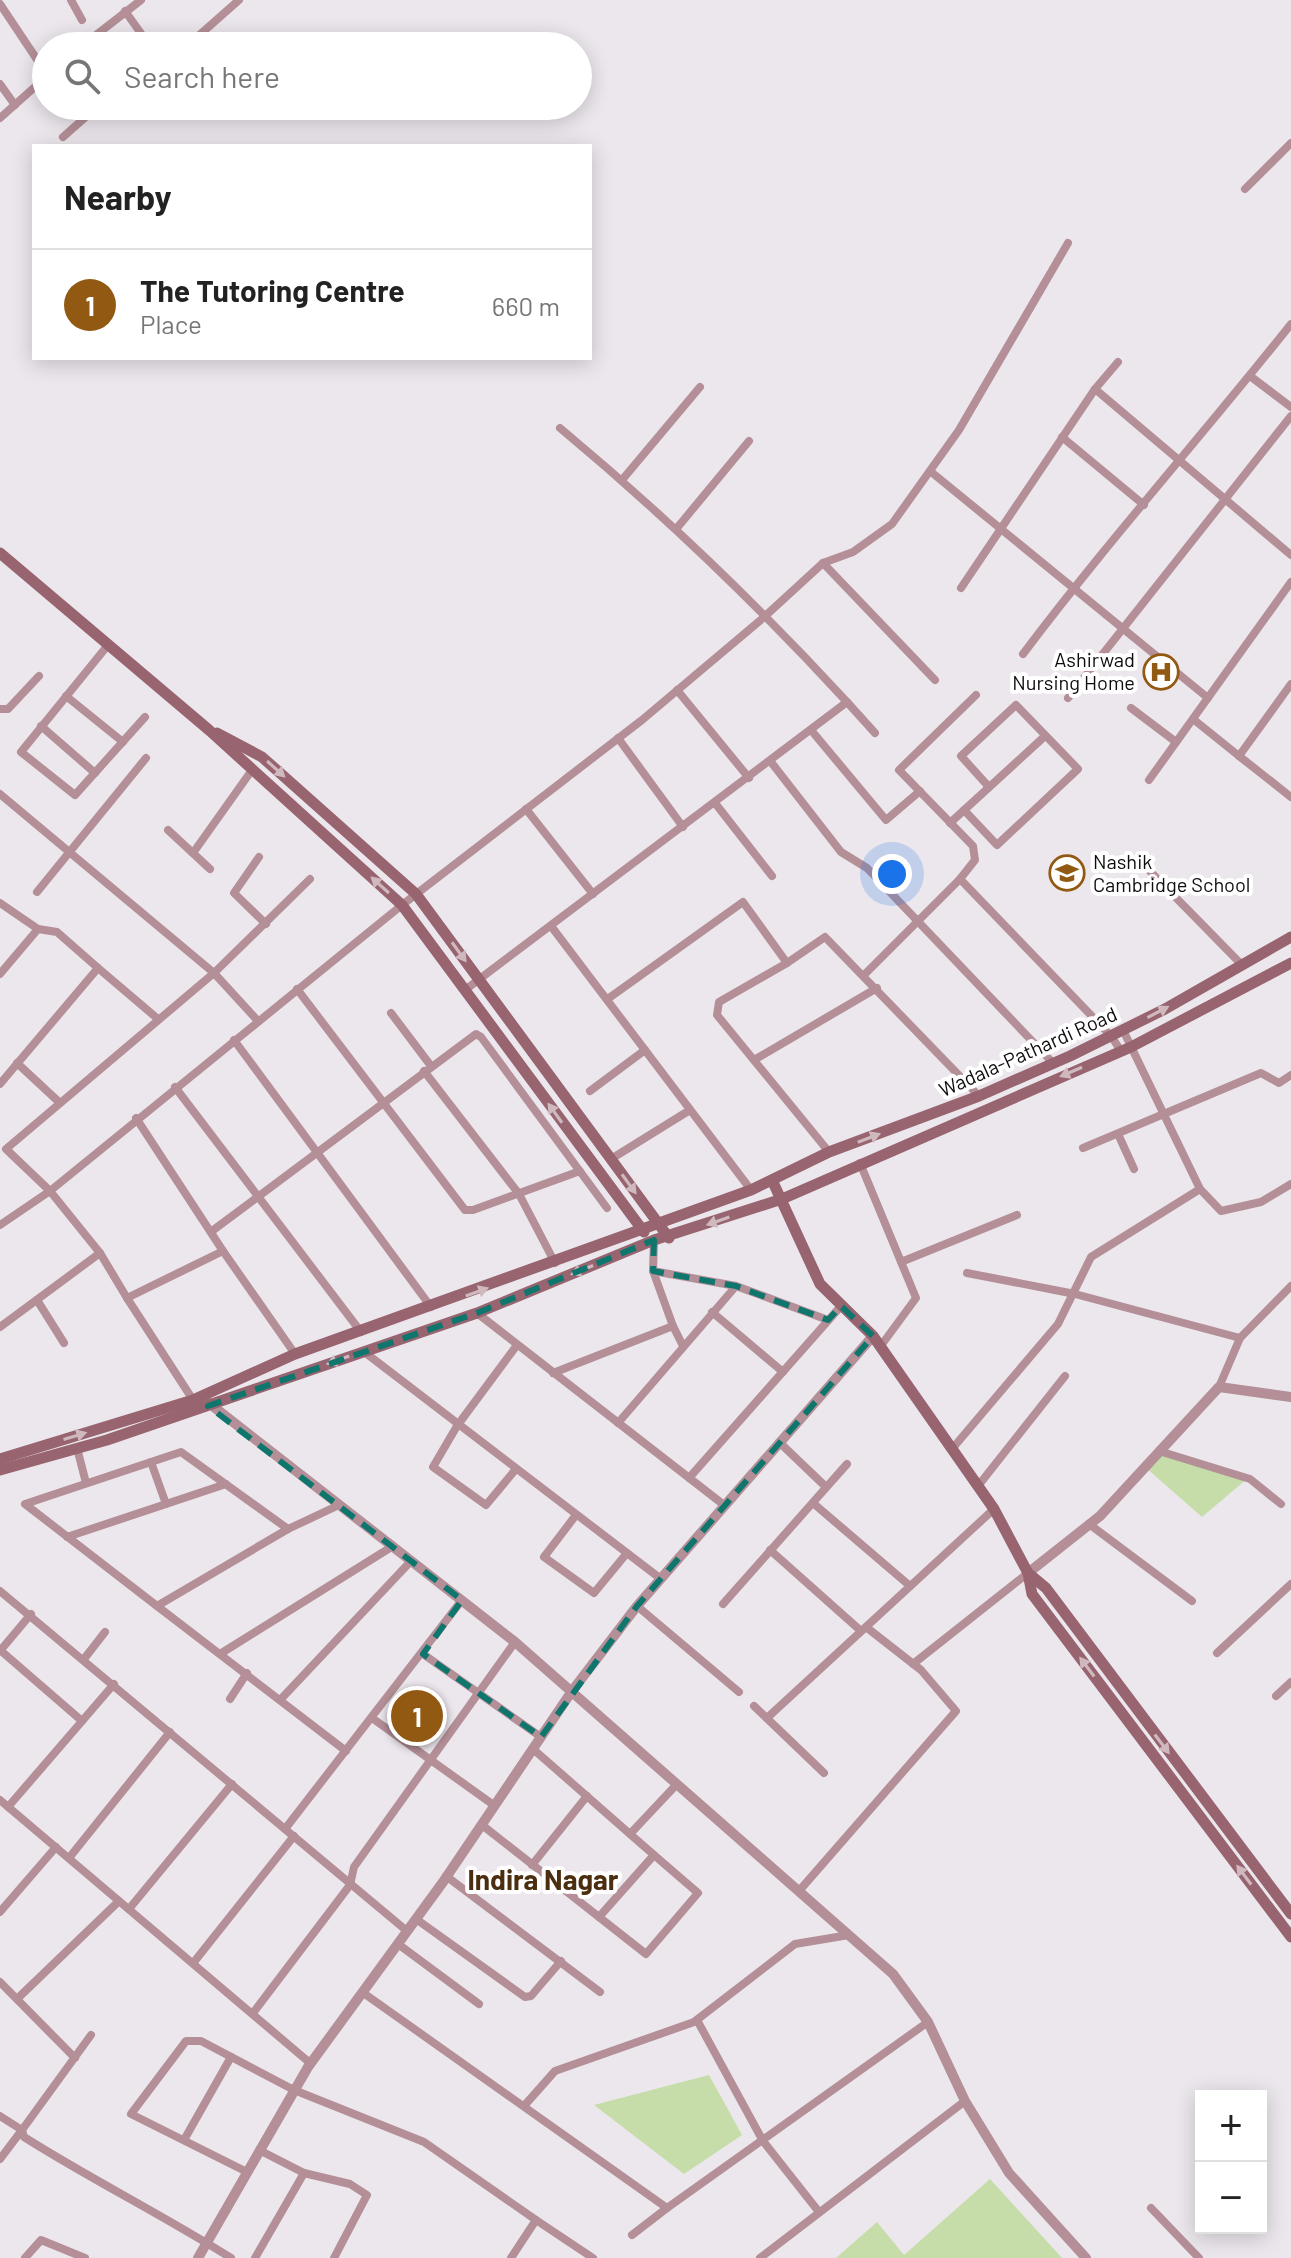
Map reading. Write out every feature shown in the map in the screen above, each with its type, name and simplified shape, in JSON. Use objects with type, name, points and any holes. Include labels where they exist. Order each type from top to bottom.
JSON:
[{"type":"main road","points":[[0,553],[209,730],[402,905],[640,1229],[654,1240]]},
{"type":"main road","points":[[209,730],[239,742],[262,757],[416,894],[669,1238]]},
{"type":"main road","name":"Wadala-Pathardi Road","points":[[201,1400],[295,1354],[431,1308],[657,1222],[751,1190],[829,1152],[979,1096],[1123,1030],[1291,937]]},
{"type":"main road","name":"Wadala-Pathardi Road","points":[[201,1400],[477,1313],[654,1240],[669,1238],[782,1199],[1126,1049],[1291,963]]},
{"type":"main road","points":[[772,1180],[820,1284],[876,1341],[994,1509],[1028,1573],[1032,1594],[1291,1937]]},
{"type":"main road","points":[[0,1470],[77,1448],[201,1400]]},
{"type":"main road","points":[[0,1459],[201,1400]]},
{"type":"main road","points":[[1028,1573],[1046,1588],[1291,1914]]},
{"type":"street","points":[[71,0],[82,20]]},
{"type":"street","points":[[98,32],[128,6],[141,0]]},
{"type":"street","points":[[203,32],[239,0]]},
{"type":"street","points":[[0,4],[32,53]]},
{"type":"street","points":[[128,6],[142,32]]},
{"type":"street","points":[[0,84],[15,105]]},
{"type":"street","points":[[0,118],[32,89]]},
{"type":"street","points":[[63,137],[82,120]]},
{"type":"street","points":[[1245,189],[1289,148]]},
{"type":"street","points":[[0,1225],[50,1191],[136,1118],[402,905],[618,738],[767,615],[823,563],[853,552],[892,524],[959,430],[1068,243]]},
{"type":"street","points":[[1023,654],[1073,587],[1181,462],[1291,324]]},
{"type":"street","points":[[961,588],[1095,389],[1118,362]]},
{"type":"street","points":[[1250,376],[1291,407]]},
{"type":"street","points":[[622,480],[700,387]]},
{"type":"street","points":[[1095,389],[1291,555]]},
{"type":"street","points":[[1068,698],[1291,416]]},
{"type":"street","points":[[560,428],[677,528],[767,615],[875,733]]},
{"type":"street","points":[[1062,437],[1144,505]]},
{"type":"street","points":[[677,528],[749,441]]},
{"type":"street","points":[[930,471],[1208,698]]},
{"type":"street","points":[[823,563],[935,680]]},
{"type":"street","points":[[1149,780],[1291,582]]},
{"type":"street","points":[[108,645],[24,746],[23,755],[71,795],[77,793],[145,717]]},
{"type":"street","points":[[0,709],[8,709],[39,676]]},
{"type":"street","points":[[1239,756],[1291,684]]},
{"type":"street","points":[[677,690],[749,778]]},
{"type":"street","points":[[864,975],[915,920],[960,879],[975,860],[973,846],[899,770],[976,695]]},
{"type":"street","points":[[66,696],[123,742]]},
{"type":"street","points":[[465,990],[847,702]]},
{"type":"street","points":[[964,810],[997,845],[1078,769],[1016,705],[961,756],[989,787]]},
{"type":"street","points":[[1131,708],[1176,742]]},
{"type":"street","points":[[1193,719],[1291,797]]},
{"type":"street","points":[[41,726],[95,773]]},
{"type":"street","points":[[811,730],[886,820],[920,791]]},
{"type":"street","points":[[950,823],[1045,736]]},
{"type":"street","points":[[618,738],[683,827]]},
{"type":"street","points":[[37,892],[146,758]]},
{"type":"street","points":[[771,762],[841,852],[867,868],[1053,1063]]},
{"type":"street","points":[[193,853],[252,770]]},
{"type":"street","points":[[0,794],[71,850],[214,973],[258,1021]]},
{"type":"street","points":[[715,803],[772,876]]},
{"type":"street","points":[[526,809],[593,894]]},
{"type":"street","points":[[168,830],[210,869]]},
{"type":"street","points":[[259,857],[233,890],[266,924]]},
{"type":"street","points":[[1140,861],[1241,964]]},
{"type":"street","points":[[310,879],[214,973],[3,1147],[50,1191],[100,1253],[127,1298],[201,1400],[515,1642],[893,1974],[928,2022],[965,2101],[1009,2173],[1086,2258]]},
{"type":"street","points":[[960,879],[1126,1049],[1165,1116],[1200,1189],[1221,1211],[1261,1202],[1291,1184]]},
{"type":"street","points":[[609,998],[743,902],[787,963]]},
{"type":"street","points":[[0,903],[38,929],[57,932],[158,1019]]},
{"type":"street","points":[[551,926],[609,998],[751,1190]]},
{"type":"street","points":[[0,974],[38,929]]},
{"type":"street","points":[[829,1152],[717,1015],[716,1008],[719,1002],[825,937],[979,1096]]},
{"type":"street","points":[[0,1084],[98,968]]},
{"type":"street","points":[[754,1060],[877,988]]},
{"type":"street","points":[[297,989],[465,1210],[473,1210],[580,1171]]},
{"type":"street","points":[[391,1013],[519,1194],[555,1263]]},
{"type":"street","points":[[1123,1030],[1126,1049]]},
{"type":"street","points":[[212,1231],[473,1035],[478,1035],[607,1208]]},
{"type":"street","points":[[234,1040],[431,1308]]},
{"type":"street","points":[[590,1091],[645,1050]]},
{"type":"street","points":[[17,1063],[60,1103]]},
{"type":"street","points":[[1083,1148],[1261,1073],[1279,1083],[1291,1075]]},
{"type":"street","points":[[175,1087],[361,1332]]},
{"type":"street","points":[[611,1159],[690,1110]]},
{"type":"street","points":[[136,1118],[295,1354]]},
{"type":"street","points":[[1118,1134],[1134,1169]]},
{"type":"street","points":[[198,2258],[310,2063],[416,1919],[572,1691],[637,1606],[779,1442],[916,1298],[860,1163]]},
{"type":"street","points":[[952,1449],[1058,1324],[1091,1257],[1200,1189]]},
{"type":"street","points":[[901,1262],[1017,1215]]},
{"type":"street","points":[[654,1240],[653,1271],[683,1346]]},
{"type":"street","points":[[127,1298],[223,1251]]},
{"type":"street","points":[[0,1327],[100,1253]]},
{"type":"street","points":[[653,1271],[736,1286],[828,1320]]},
{"type":"street","points":[[967,1273],[1075,1294],[1240,1338]]},
{"type":"street","points":[[618,1423],[736,1286]]},
{"type":"street","points":[[913,1664],[1089,1524],[1219,1387],[1240,1338],[1291,1286]]},
{"type":"street","points":[[37,1300],[64,1343]]},
{"type":"street","points":[[689,1478],[841,1306]]},
{"type":"street","points":[[712,1312],[783,1372]]},
{"type":"street","points":[[477,1313],[724,1505]]},
{"type":"street","points":[[553,1373],[673,1326]]},
{"type":"street","points":[[516,1469],[486,1505],[433,1467],[457,1426],[517,1345]]},
{"type":"street","points":[[363,1351],[457,1426],[661,1579]]},
{"type":"street","points":[[978,1486],[1065,1376]]},
{"type":"street","points":[[1219,1387],[1289,1395]]},
{"type":"street","points":[[779,1442],[826,1487]]},
{"type":"street","points":[[77,1448],[86,1483]]},
{"type":"street","points":[[1159,1451],[1250,1479],[1281,1504]]},
{"type":"street","points":[[288,1529],[181,1452],[25,1504],[346,1751]]},
{"type":"street","points":[[151,1462],[166,1504]]},
{"type":"street","points":[[723,1604],[847,1464]]},
{"type":"street","points":[[67,1537],[226,1484]]},
{"type":"street","points":[[813,1503],[910,1586]]},
{"type":"street","points":[[157,1606],[288,1529],[339,1505]]},
{"type":"street","points":[[767,1718],[994,1509]]},
{"type":"street","points":[[576,1515],[544,1557],[594,1593],[627,1553]]},
{"type":"street","points":[[1089,1524],[1192,1601]]},
{"type":"street","points":[[220,1654],[393,1546]]},
{"type":"street","points":[[770,1550],[864,1629],[913,1664],[956,1711],[799,1891]]},
{"type":"street","points":[[281,1699],[411,1561]]},
{"type":"street","points":[[1217,1653],[1291,1584]]},
{"type":"street","points":[[0,1591],[407,1931]]},
{"type":"street","points":[[285,1829],[462,1600]]},
{"type":"street","points":[[637,1606],[739,1692]]},
{"type":"street","points":[[31,1614],[0,1650],[82,1721]]},
{"type":"street","points":[[84,1659],[105,1632]]},
{"type":"street","points":[[253,2013],[350,1885],[354,1867],[515,1642]]},
{"type":"street","points":[[423,1654],[541,1737]]},
{"type":"street","points":[[230,1699],[247,1673]]},
{"type":"street","points":[[1276,1696],[1291,1682]]},
{"type":"street","points":[[8,1807],[114,1684]]},
{"type":"street","points":[[754,1706],[824,1773]]},
{"type":"street","points":[[372,1718],[495,1806]]},
{"type":"street","points":[[69,1858],[170,1732]]},
{"type":"street","points":[[482,1825],[646,1954],[698,1893],[533,1749]]},
{"type":"street","points":[[129,1909],[232,1784]]},
{"type":"street","points":[[630,1834],[677,1784]]},
{"type":"street","points":[[532,1865],[587,1796]]},
{"type":"street","points":[[0,1800],[310,2063]]},
{"type":"street","points":[[194,1962],[294,1836]]},
{"type":"street","points":[[0,1912],[56,1847]]},
{"type":"street","points":[[599,1917],[654,1855]]},
{"type":"street","points":[[446,1876],[600,1992]]},
{"type":"street","points":[[17,1999],[119,1901]]},
{"type":"street","points":[[416,1919],[525,1997],[531,1996],[561,1961]]},
{"type":"street","points":[[524,2106],[555,2071],[697,2020],[795,1944],[849,1935]]},
{"type":"street","points":[[398,1944],[479,2004]]},
{"type":"street","points":[[1,1985],[75,2058]]},
{"type":"street","points":[[362,1992],[452,2059],[667,2208]]},
{"type":"street","points":[[697,2020],[763,2141],[819,2212]]},
{"type":"street","points":[[632,2235],[928,2022]]},
{"type":"street","points":[[0,2159],[91,2035]]},
{"type":"street","points":[[247,2172],[131,2114],[186,2041],[201,2041],[294,2090],[424,2142],[593,2258]]},
{"type":"street","points":[[184,2140],[231,2057]]},
{"type":"street","points":[[760,2258],[965,2101]]},
{"type":"street","points":[[0,2116],[22,2130],[24,2137],[76,2170],[161,2213],[231,2258]]},
{"type":"street","points":[[259,2150],[304,2173],[350,2184],[367,2195],[334,2258]]},
{"type":"street","points":[[255,2258],[304,2173]]},
{"type":"street","points":[[1151,2208],[1199,2258]]},
{"type":"street","points":[[511,2258],[536,2220]]},
{"type":"street","points":[[25,2258],[41,2240],[85,2258]]},
{"type":"highlighted area","points":[[654,1240],[653,1271],[736,1286],[828,1320],[841,1306],[873,1336],[637,1606],[541,1737],[423,1654],[462,1600],[208,1406],[477,1313]]},
{"type":"green space","points":[[1159,1451],[1248,1478],[1202,1517],[1145,1467]]},
{"type":"green space","points":[[709,2075],[742,2135],[684,2174],[594,2105]]},
{"type":"green space","points":[[990,2179],[1062,2258],[836,2258],[877,2222],[904,2255]]},
{"type":"place","name":"Ashirwad Nursing Home","points":[[1161,672]]},
{"type":"place","name":"Nashik Cambridge School","points":[[1067,873]]},
{"type":"place","name":"The Tutoring Centre","points":[[417,1716]]},
{"type":"district","name":"Indira Nagar","points":[[543,1880]]}]
